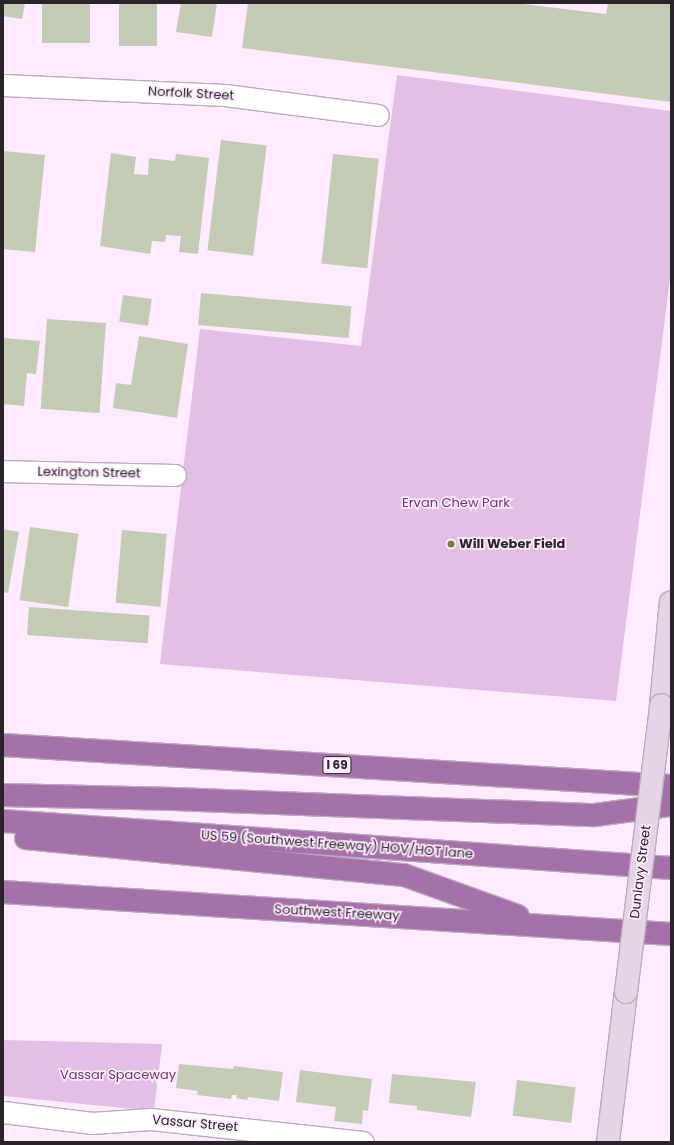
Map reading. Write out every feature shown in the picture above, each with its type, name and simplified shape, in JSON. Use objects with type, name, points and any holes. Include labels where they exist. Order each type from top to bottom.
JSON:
[{"type":"highway","name":"I 69","points":[[3,744],[671,786]]},
{"type":"highway","points":[[3,795],[174,799],[595,815],[671,805]]},
{"type":"highway","name":"US 59 (Southwest Freeway) HOV/HOT lane","points":[[3,821],[671,868]]},
{"type":"highway","points":[[3,835],[404,875],[541,925]]},
{"type":"highway","name":"Southwest Freeway","points":[[3,892],[671,934]]},
{"type":"street","name":"Norfolk Street","points":[[3,85],[225,95],[378,115]]},
{"type":"street","name":"Lexington Street","points":[[3,471],[175,475]]},
{"type":"street","name":"Dunlavy Street","points":[[608,1142],[661,705],[671,602]]},
{"type":"street","name":"Vassar Street","points":[[3,1112],[92,1123],[151,1119],[363,1142]]},
{"type":"green space","name":"Ervan Chew Park","points":[[397,75],[671,111],[671,271],[616,701],[160,664],[200,329],[361,346]]},
{"type":"green space","name":"Vassar Spaceway","points":[[3,1040],[162,1044],[154,1111],[3,1096]]},
{"type":"building","points":[[3,3],[25,3],[22,19],[3,16]]},
{"type":"building","points":[[42,3],[90,3],[90,43],[42,43]]},
{"type":"building","points":[[119,3],[157,3],[157,46],[119,46]]},
{"type":"building","points":[[181,3],[217,3],[212,37],[176,32]]},
{"type":"building","points":[[248,3],[515,3],[606,14],[608,3],[671,3],[671,102],[242,48]]},
{"type":"building","points":[[221,140],[267,146],[253,256],[207,250]]},
{"type":"building","points":[[3,151],[45,155],[35,252],[3,249]]},
{"type":"building","points":[[111,153],[136,157],[134,174],[148,175],[149,158],[175,161],[176,154],[209,158],[198,254],[179,252],[181,236],[166,235],[165,242],[152,241],[150,254],[100,246]]},
{"type":"building","points":[[333,154],[379,159],[367,268],[322,263]]},
{"type":"building","points":[[201,293],[351,306],[349,338],[198,325]]},
{"type":"building","points":[[123,295],[152,299],[148,326],[119,322]]},
{"type":"building","points":[[47,319],[106,323],[100,413],[41,409]]},
{"type":"building","points":[[139,336],[188,344],[177,418],[113,408],[116,383],[131,385]]},
{"type":"building","points":[[3,338],[40,341],[36,374],[27,373],[24,406],[3,404]]},
{"type":"building","points":[[30,527],[79,534],[68,607],[20,600]]},
{"type":"building","points":[[3,529],[19,532],[8,593],[3,592]]},
{"type":"building","points":[[122,530],[167,534],[160,607],[116,603]]},
{"type":"building","points":[[29,607],[150,615],[148,643],[27,635]]},
{"type":"building","points":[[179,1064],[233,1069],[234,1066],[283,1072],[279,1101],[248,1097],[247,1100],[236,1098],[237,1095],[232,1095],[231,1099],[197,1095],[198,1091],[176,1088]]},
{"type":"building","points":[[300,1070],[372,1079],[368,1111],[363,1110],[362,1124],[334,1121],[336,1107],[296,1102]]},
{"type":"building","points":[[392,1074],[476,1082],[471,1117],[417,1110],[417,1106],[389,1103]]},
{"type":"building","points":[[517,1080],[576,1087],[571,1123],[513,1116]]},
{"type":"place","name":"Will Weber Field","points":[[451,544]]}]
